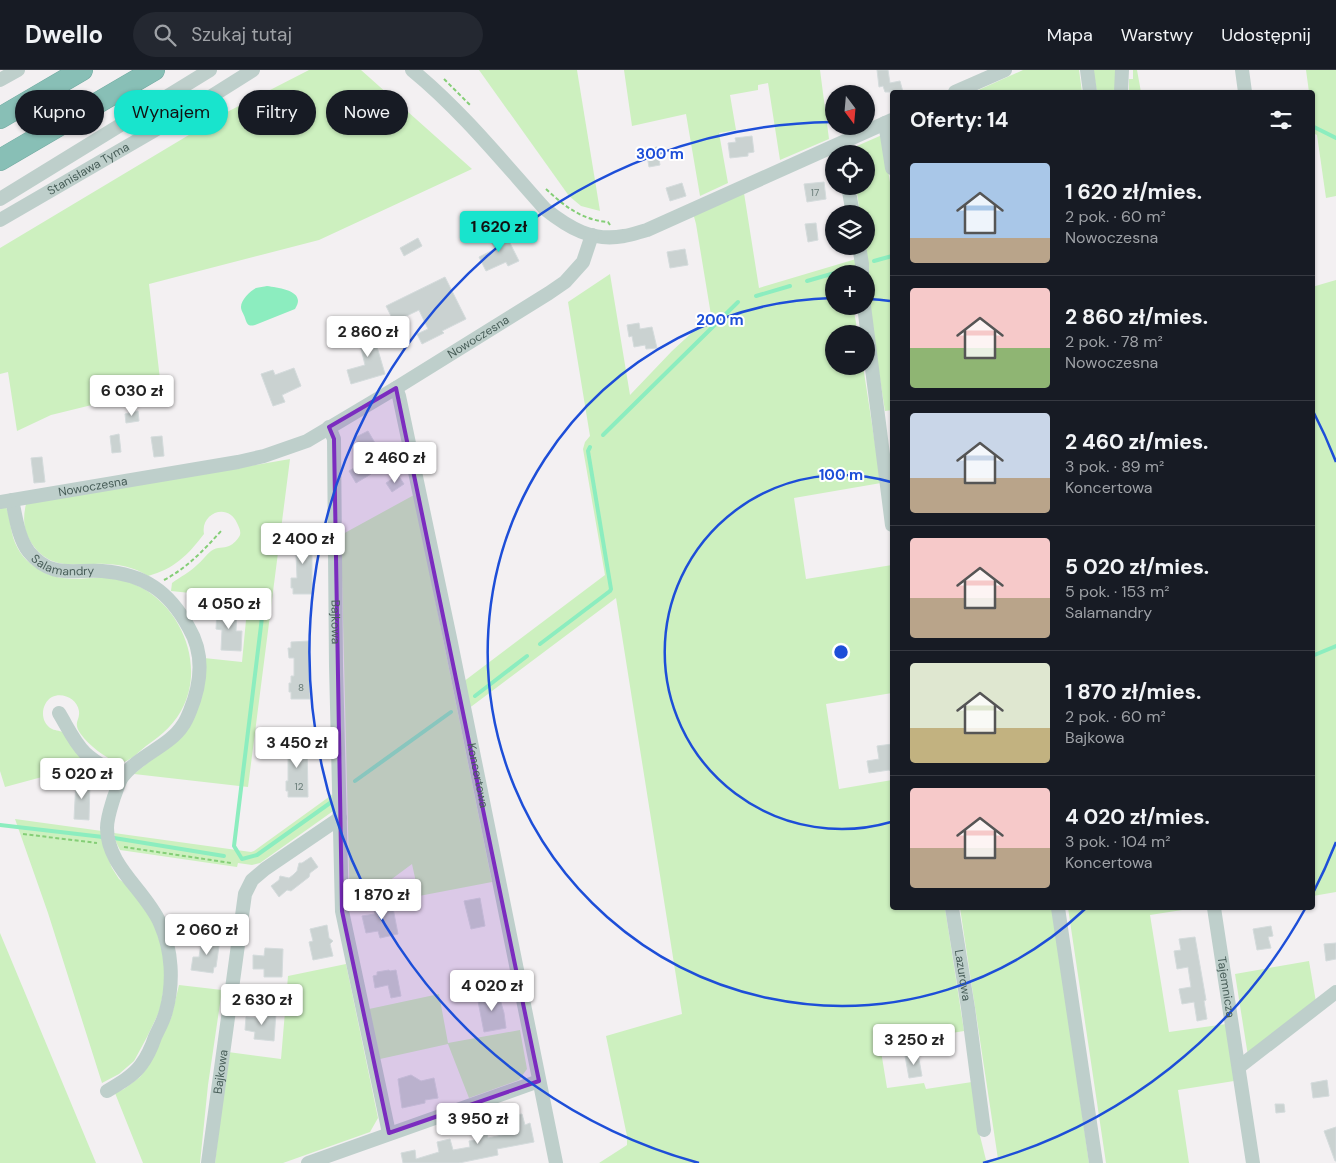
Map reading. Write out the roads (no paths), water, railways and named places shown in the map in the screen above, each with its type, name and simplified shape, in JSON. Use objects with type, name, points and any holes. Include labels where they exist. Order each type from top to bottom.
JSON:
[{"type":"highway","points":[[0,118],[82,70]]},
{"type":"highway","points":[[0,160],[154,70]]},
{"type":"street","points":[[0,80],[18,70]]},
{"type":"street","points":[[0,199],[210,70]]},
{"type":"street","name":"Stanisława Tyma","points":[[0,220],[188,111],[253,70]]},
{"type":"street","points":[[412,70],[470,124],[545,209],[575,230],[592,235],[623,237],[647,230],[825,155]]},
{"type":"street","points":[[960,90],[1005,70]]},
{"type":"street","points":[[1087,70],[1090,90]]},
{"type":"street","points":[[1121,90],[1122,70]]},
{"type":"street","points":[[1242,70],[1245,90]]},
{"type":"street","points":[[847,145],[889,122],[890,137]]},
{"type":"street","name":"Nowoczesna","points":[[6,501],[264,456],[307,441],[566,282],[583,262],[592,235]]},
{"type":"street","points":[[865,315],[890,509]]},
{"type":"street","name":"Koncertowa","points":[[396,388],[427,525],[556,1163]]},
{"type":"street","name":"Bajkowa","points":[[329,427],[334,439],[336,666],[342,911],[389,1133]]},
{"type":"street","name":"Salamandry","points":[[6,501],[28,551],[36,559],[51,569],[66,572],[102,571],[140,578],[153,585],[169,599],[179,612],[190,630],[199,654],[200,674],[194,700],[184,725],[173,736],[134,764],[122,777],[108,818],[107,827],[110,845],[116,861],[128,879],[140,892],[159,922],[165,937],[171,965],[166,1012],[154,1041],[141,1066],[124,1081],[107,1090]]},
{"type":"street","points":[[59,713],[86,753],[122,777]]},
{"type":"street","name":"Bajkowa","points":[[208,1163],[245,894],[252,880],[265,869],[340,818]]},
{"type":"street","name":"Lazurowa","points":[[952,910],[968,1008],[984,1130]]},
{"type":"street","points":[[1058,910],[1096,1163]]},
{"type":"street","name":"Tajemnicza","points":[[1214,910],[1253,1163]]},
{"type":"street","points":[[1238,1067],[1336,992]]},
{"type":"street","points":[[308,1163],[539,1081]]},
{"type":"waterway","points":[[1315,128],[1336,138]]},
{"type":"waterway","points":[[874,261],[890,257]]},
{"type":"waterway","points":[[807,281],[825,276]]},
{"type":"waterway","points":[[756,296],[790,286]]},
{"type":"waterway","points":[[603,435],[738,302]]},
{"type":"waterway","points":[[540,644],[611,589],[588,451],[590,447]]},
{"type":"waterway","points":[[264,601],[234,846],[242,859],[257,855],[330,803]]},
{"type":"waterway","points":[[1315,655],[1336,646]]},
{"type":"waterway","points":[[475,696],[527,656]]},
{"type":"waterway","points":[[355,781],[451,712]]},
{"type":"waterway","points":[[0,825],[103,837]]},
{"type":"waterway","points":[[114,838],[224,856]]}]
